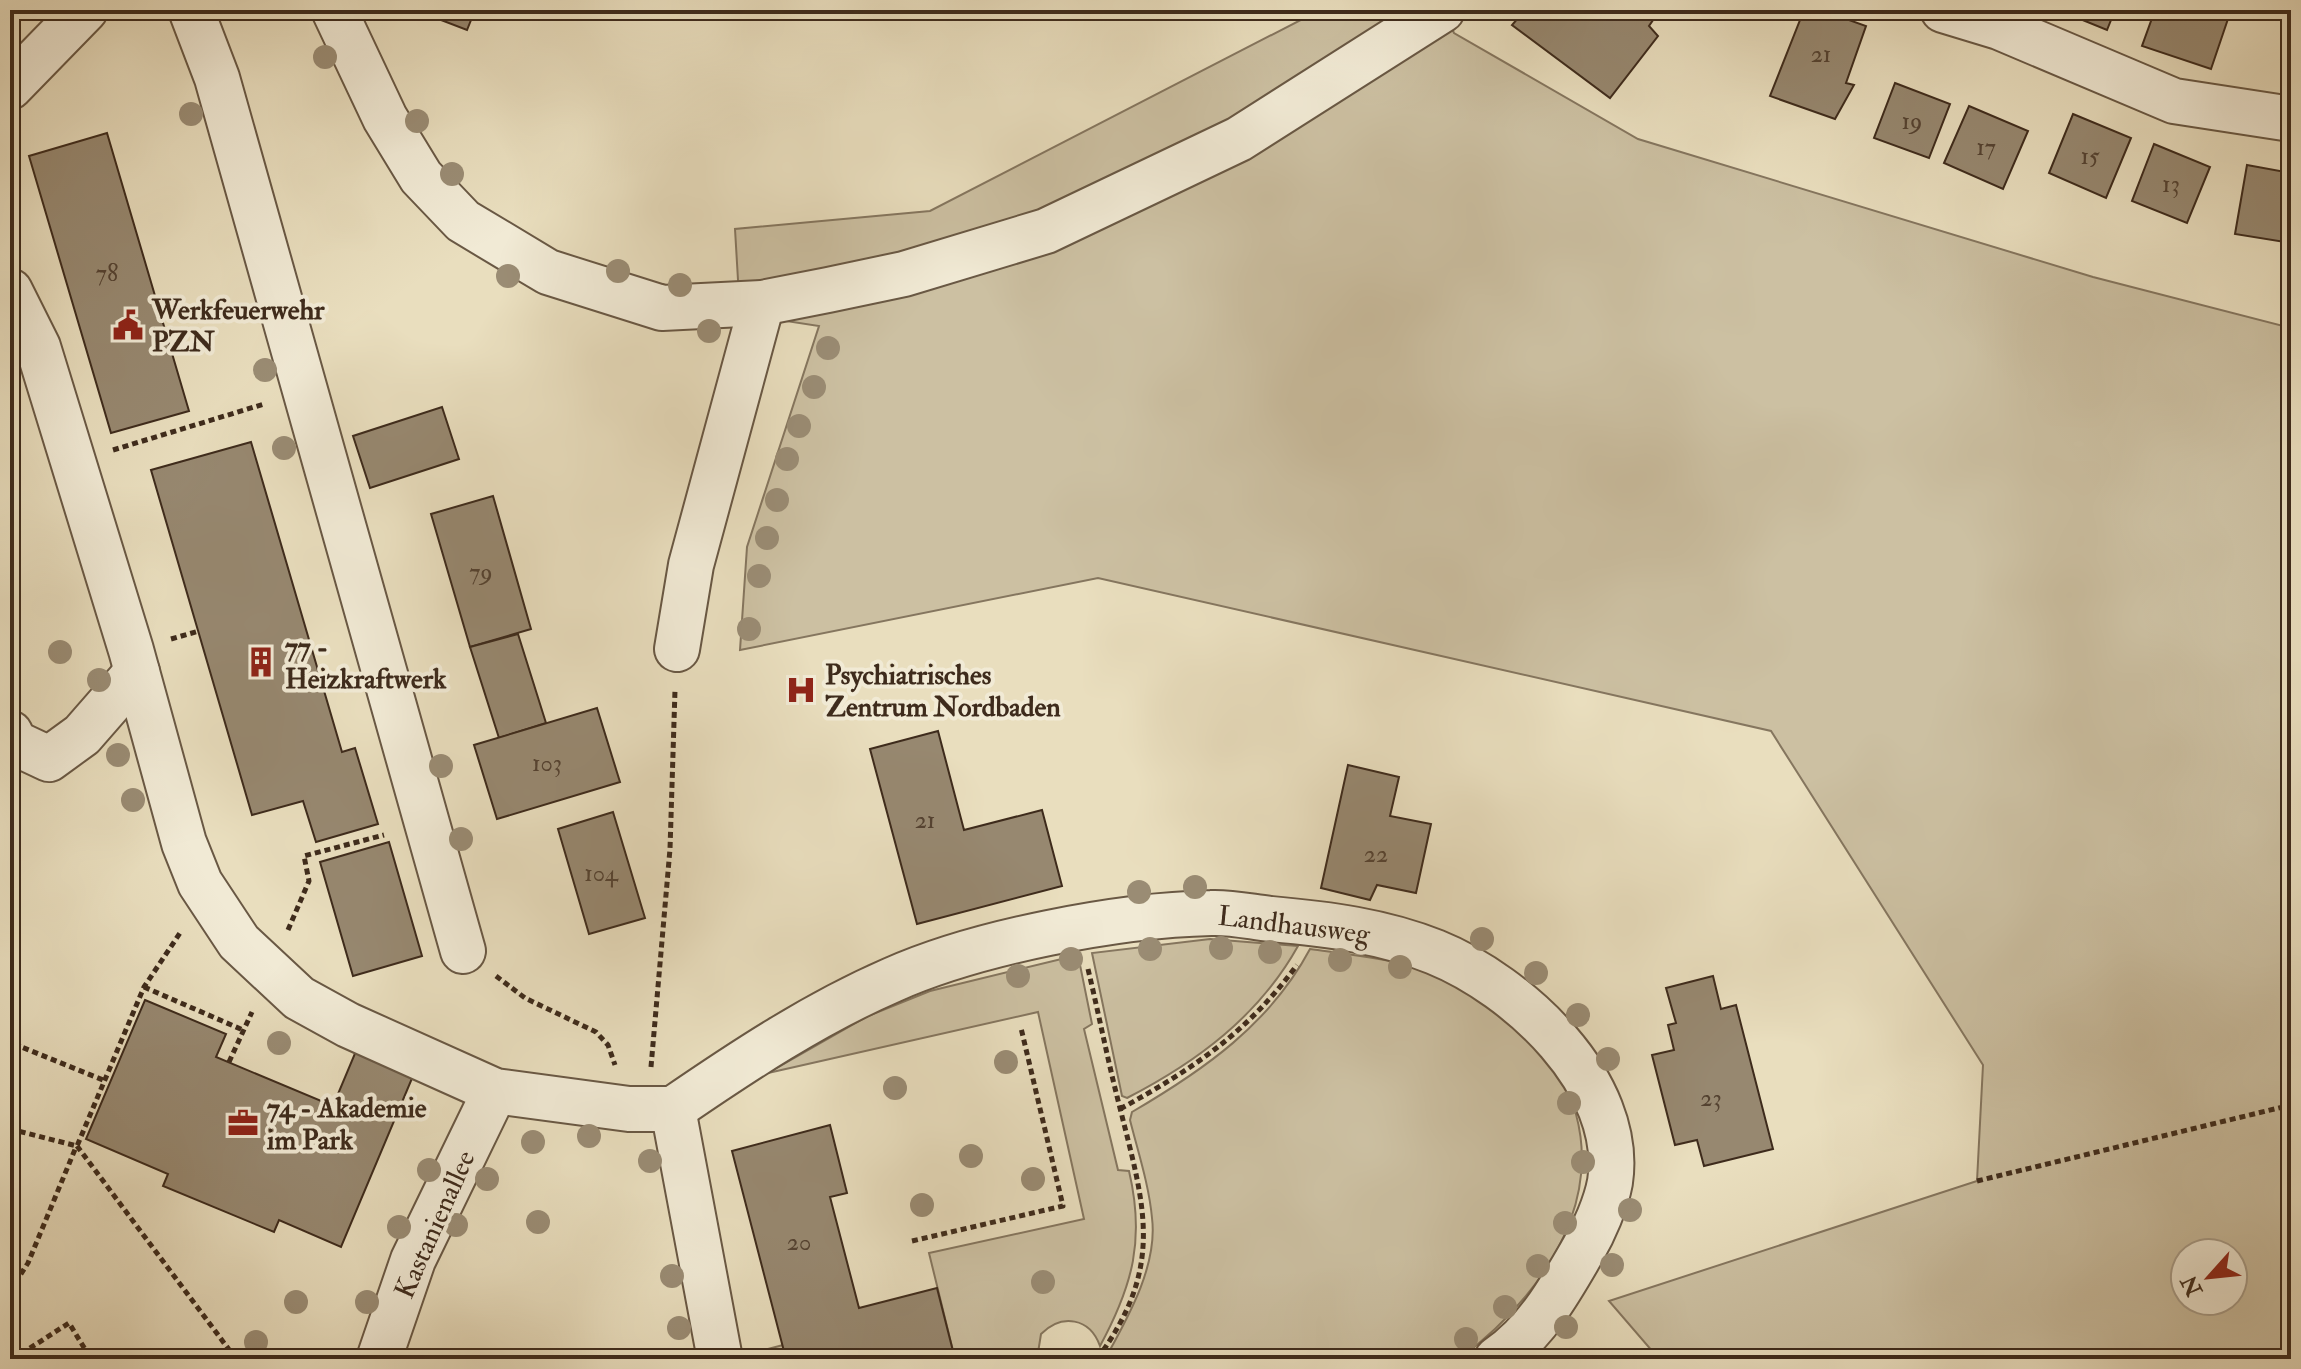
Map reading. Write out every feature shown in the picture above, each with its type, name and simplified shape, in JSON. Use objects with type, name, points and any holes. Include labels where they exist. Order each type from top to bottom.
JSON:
[{"type":"street","points":[[10,87],[85,10]]},
{"type":"street","points":[[191,10],[217,78],[463,951]]},
{"type":"street","points":[[334,10],[385,118],[414,165],[463,221],[548,272],[662,308],[762,303],[904,274],[1046,231],[1239,139],[1442,10]]},
{"type":"street","points":[[1943,10],[2004,18],[2174,101],[2291,119]]},
{"type":"street","points":[[10,291],[38,347],[137,672],[184,843],[216,913],[270,974],[299,998],[348,1025],[495,1091],[629,1109],[673,1109],[720,1359]]},
{"type":"street","points":[[677,649],[691,565],[762,303]]},
{"type":"street","points":[[10,733],[15,743],[49,759],[82,735],[137,672]]},
{"type":"street","name":"Landhausweg","points":[[673,1109],[765,1046],[893,979],[1001,944],[1121,920],[1214,913],[1317,923],[1389,936],[1438,953],[1502,990],[1558,1038],[1591,1090],[1607,1135],[1610,1181],[1591,1236],[1551,1307],[1497,1359]]},
{"type":"street","name":"Kastanienallee","points":[[379,1359],[413,1260],[495,1091]]},
{"type":"path","points":[[131,444],[306,392]]},
{"type":"path","points":[[181,637],[199,631]]},
{"type":"path","points":[[673,1109],[650,1083],[670,849],[677,649]]},
{"type":"path","points":[[229,1062],[309,881],[304,856],[362,841]]},
{"type":"path","points":[[10,1291],[28,1263],[144,987],[175,935],[216,913]]},
{"type":"path","points":[[1120,1109],[1190,1069],[1234,1038],[1292,971],[1317,923]]},
{"type":"path","points":[[1079,929],[1120,1109],[1138,1173],[1145,1221],[1144,1247],[1121,1319],[1097,1359]]},
{"type":"path","points":[[463,951],[525,998],[596,1032],[608,1045],[629,1109]]},
{"type":"path","points":[[144,987],[243,1030]]},
{"type":"path","points":[[10,1022],[19,1046],[103,1080]]},
{"type":"path","points":[[912,1241],[1063,1206],[1021,1028]]},
{"type":"path","points":[[1977,1181],[2291,1105]]},
{"type":"path","points":[[10,1129],[77,1146],[236,1359]]},
{"type":"path","points":[[13,1359],[69,1323],[91,1359]]},
{"type":"shaded area","points":[[1320,10],[1443,10],[1454,33],[1638,139],[2093,277],[2291,328],[2291,1359],[1659,1359],[1609,1301],[1977,1181],[1983,1065],[1771,731],[1098,578],[740,650],[747,547],[819,326],[740,314],[735,229],[930,211]]},
{"type":"shaded area","points":[[1210,939],[1298,946],[1265,994],[1224,1035],[1153,1084],[1127,1098],[1122,1096],[1092,953]]},
{"type":"shaded area","points":[[1310,949],[1392,961],[1453,979],[1480,995],[1544,1051],[1569,1094],[1580,1137],[1581,1179],[1570,1220],[1552,1259],[1526,1296],[1495,1329],[1459,1359],[1105,1359],[1139,1292],[1153,1236],[1148,1193],[1130,1120],[1132,1112],[1185,1079],[1233,1043],[1275,1000]]},
{"type":"shaded area","points":[[1078,955],[1092,1024],[1084,1029],[1118,1170],[1129,1171],[1134,1196],[1136,1240],[1128,1282],[1100,1346],[1090,1329],[1066,1321],[1049,1327],[1041,1334],[1037,1359],[955,1359],[929,1253],[1084,1219],[1038,1012],[768,1073],[868,1016],[930,991]]},
{"type":"shaded area","points":[[783,1345],[786,1359],[734,1359],[734,1358]]},
{"type":"building","points":[[415,10],[475,10],[467,30]]},
{"type":"building","points":[[1525,10],[1660,10],[1649,26],[1658,36],[1610,98],[1512,25]]},
{"type":"building","points":[[1804,10],[1821,10],[1866,26],[1846,83],[1854,85],[1835,119],[1770,96]]},
{"type":"building","points":[[2058,10],[2115,10],[2107,30]]},
{"type":"building","points":[[2155,10],[2231,10],[2211,69],[2142,46]]},
{"type":"building","points":[[1895,83],[1950,104],[1929,158],[1874,138]]},
{"type":"building","points":[[1969,106],[2028,131],[2003,189],[1944,163]]},
{"type":"building","points":[[2073,114],[2131,138],[2106,198],[2049,173]]},
{"type":"building","points":[[107,133],[189,411],[111,433],[29,156]]},
{"type":"building","points":[[2154,144],[2210,167],[2187,223],[2132,201]]},
{"type":"building","points":[[2247,165],[2291,173],[2291,243],[2235,234]]},
{"type":"building","points":[[442,407],[459,459],[370,488],[353,436]]},
{"type":"building","name":"77 - Heizkraftwerk","points":[[251,442],[342,752],[355,748],[378,824],[316,842],[303,801],[252,815],[151,470]]},
{"type":"building","points":[[493,496],[531,629],[470,647],[431,514]]},
{"type":"building","points":[[518,634],[546,723],[499,738],[470,647]]},
{"type":"building","points":[[597,708],[620,782],[497,819],[474,745]]},
{"type":"building","points":[[938,731],[964,830],[1042,810],[1062,886],[917,924],[870,749]]},
{"type":"building","points":[[1348,765],[1399,777],[1390,816],[1431,824],[1416,893],[1377,885],[1370,900],[1321,888]]},
{"type":"building","points":[[613,812],[645,918],[589,934],[558,829]]},
{"type":"building","points":[[389,842],[422,956],[353,976],[320,862]]},
{"type":"building","points":[[1713,976],[1721,1009],[1736,1005],[1773,1149],[1704,1166],[1697,1140],[1675,1145],[1652,1055],[1674,1050],[1668,1025],[1676,1023],[1666,988]]},
{"type":"building","name":"74 - Akademie im Park","points":[[145,1000],[226,1034],[216,1057],[333,1106],[356,1051],[413,1076],[341,1247],[279,1220],[274,1232],[163,1186],[168,1174],[86,1139]]},
{"type":"building","points":[[830,1125],[847,1193],[830,1197],[859,1308],[937,1288],[955,1359],[786,1359],[732,1151]]},
{"type":"place","name":"Werkfeuerwehr PZN","points":[[128,325]]},
{"type":"place","name":"77 - Heizkraftwerk","points":[[261,662]]},
{"type":"place","name":"Psychiatrisches Zentrum Nordbaden","points":[[801,690]]},
{"type":"place","name":"74 - Akademie im Park","points":[[243,1123]]}]
